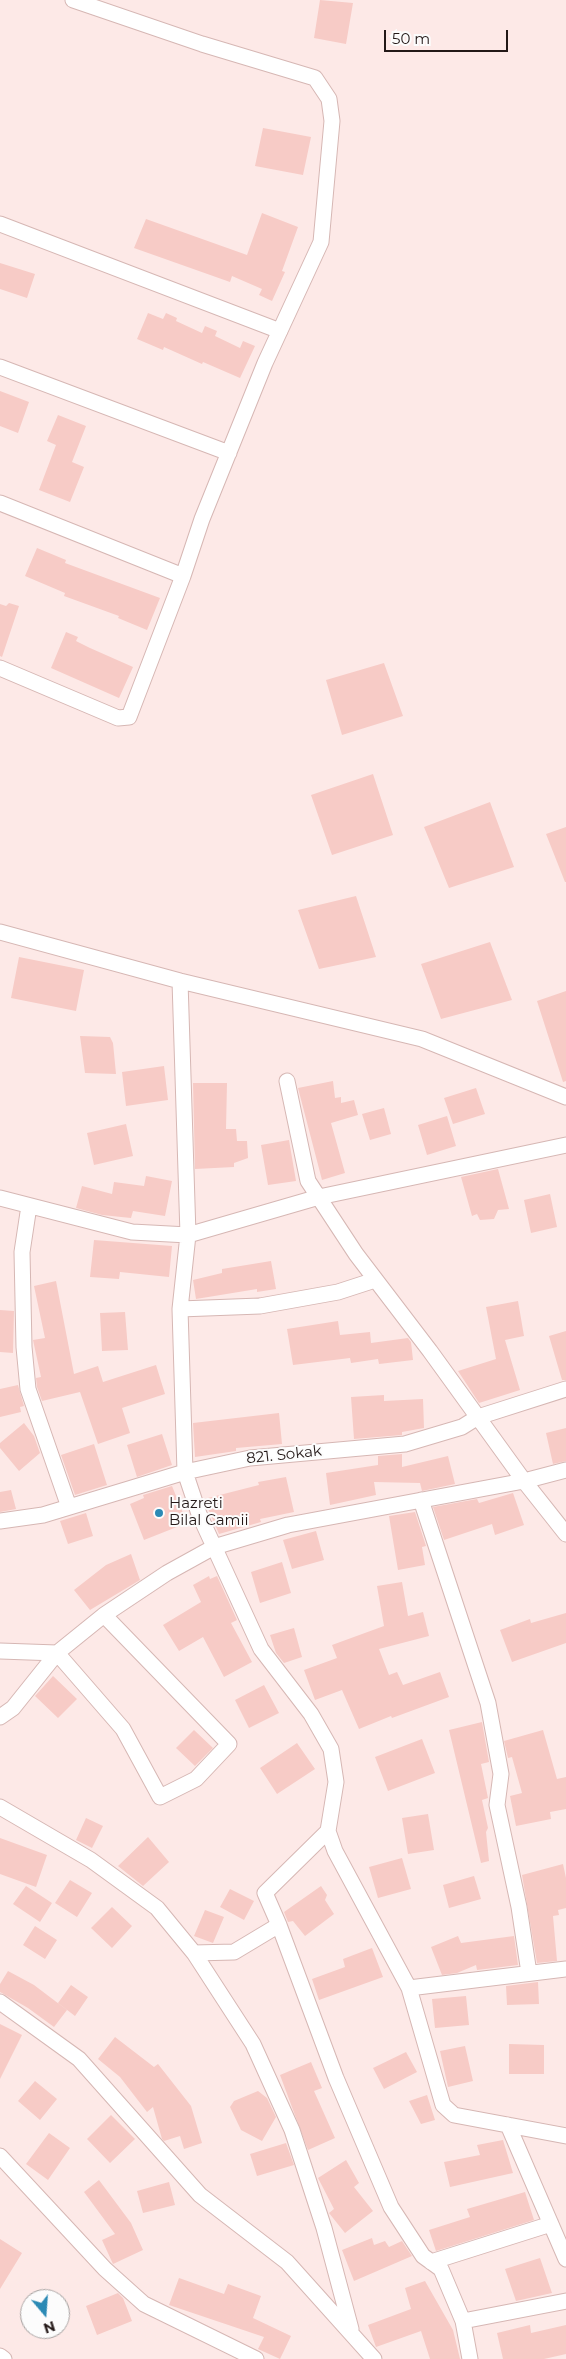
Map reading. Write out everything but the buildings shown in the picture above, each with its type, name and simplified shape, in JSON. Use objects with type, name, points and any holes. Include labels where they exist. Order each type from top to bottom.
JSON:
[{"type":"street","points":[[0,668],[118,718],[129,717],[183,576],[202,518],[280,330],[321,242],[332,121],[329,99],[315,78],[202,44],[73,0]]},
{"type":"street","points":[[0,224],[280,330]]},
{"type":"street","points":[[0,367],[229,453]]},
{"type":"street","points":[[0,503],[183,576]]},
{"type":"street","points":[[0,932],[180,981],[422,1039],[566,1097]]},
{"type":"street","points":[[180,981],[188,1235],[180,1309],[184,1472],[199,1514],[261,1649],[311,1714],[331,1749],[336,1782],[328,1832],[335,1852],[409,1988],[443,2105],[454,2114],[566,2136]]},
{"type":"street","points":[[287,1081],[308,1181],[375,1280],[478,1416],[524,1481],[566,1534]]},
{"type":"street","points":[[0,1198],[132,1232],[188,1235],[319,1197],[566,1145]]},
{"type":"street","points":[[29,1206],[22,1252],[24,1347],[28,1388],[69,1507]]},
{"type":"street","points":[[180,1309],[260,1306],[338,1292],[375,1280]]},
{"type":"street","name":"821. Sokak","points":[[0,1521],[42,1515],[184,1472],[250,1458],[405,1444],[462,1426],[478,1416],[566,1389]]},
{"type":"street","points":[[0,1717],[13,1708],[57,1653],[104,1615],[166,1573],[214,1547],[288,1525],[524,1481],[566,1470]]},
{"type":"street","points":[[421,1500],[488,1704],[501,1774],[497,1805],[519,1908],[529,1973]]},
{"type":"street","points":[[0,1651],[57,1653],[123,1729],[160,1796],[196,1779],[229,1744],[104,1615]]},
{"type":"street","points":[[0,1807],[91,1860],[157,1908],[194,1952],[254,2044],[292,2130],[324,2228],[352,2333]]},
{"type":"street","points":[[328,1832],[265,1894],[279,1925],[336,2078],[391,2207],[423,2256],[441,2270],[463,2320],[470,2359]]},
{"type":"street","points":[[194,1952],[234,1952],[279,1925]]},
{"type":"street","points":[[409,1988],[566,1969]]},
{"type":"street","points":[[0,2002],[79,2058],[200,2195],[287,2262],[352,2333],[369,2358]]},
{"type":"street","points":[[508,2125],[566,2259]]},
{"type":"street","points":[[0,2156],[105,2269],[144,2304],[256,2359]]},
{"type":"street","points":[[431,2262],[551,2224]]},
{"type":"street","points":[[463,2320],[566,2301]]},
{"type":"street","points":[[0,2356],[4,2359]]},
{"type":"place","name":"Hazreti Bilal Camii","points":[[159,1513]]}]
